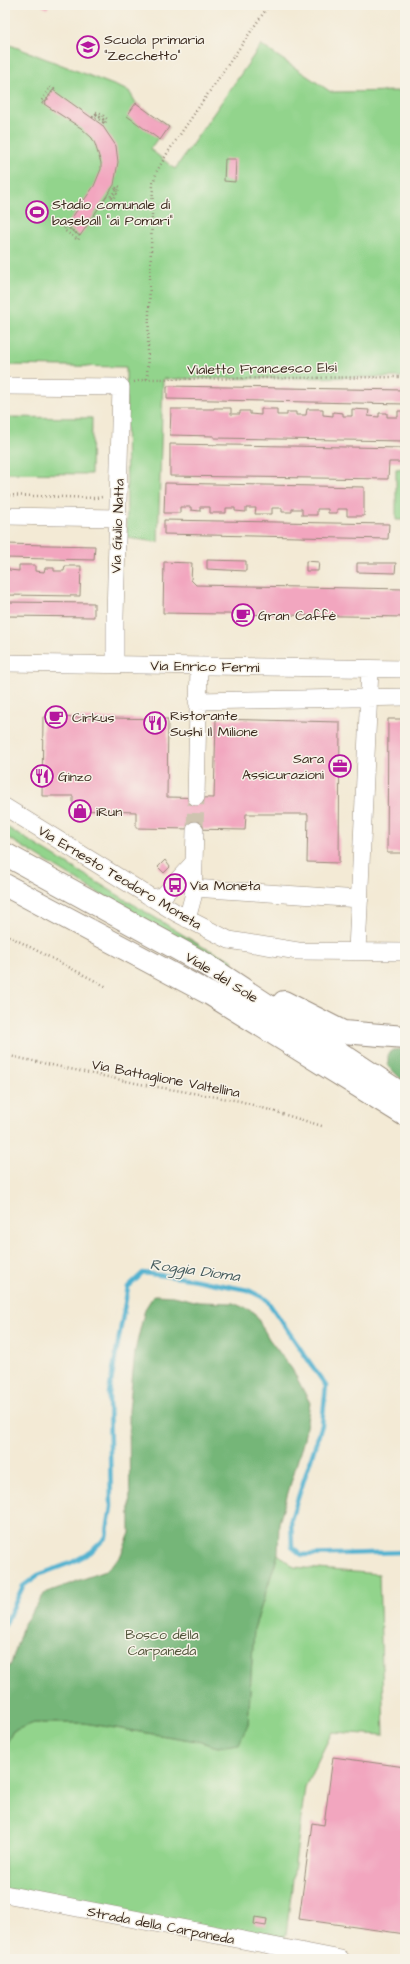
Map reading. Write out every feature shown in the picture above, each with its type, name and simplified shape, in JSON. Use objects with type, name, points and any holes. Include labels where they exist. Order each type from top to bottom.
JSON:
[{"type":"highway","points":[[5,854],[34,869]]},
{"type":"highway","points":[[5,857],[34,869]]},
{"type":"highway","name":"Viale del Sole","points":[[34,869],[204,964],[405,1096]]},
{"type":"highway","points":[[5,885],[48,907]]},
{"type":"highway","points":[[5,890],[48,907]]},
{"type":"highway","name":"Viale del Sole","points":[[48,907],[210,994],[405,1115]]},
{"type":"highway","points":[[204,964],[255,987],[343,1032],[405,1037]]},
{"type":"street","points":[[5,386],[120,387]]},
{"type":"street","name":"Via Giulio Natta","points":[[115,664],[114,617],[118,518],[120,387]]},
{"type":"street","points":[[5,516],[118,518]]},
{"type":"street","name":"Via Enrico Fermi","points":[[5,663],[405,669]]},
{"type":"street","points":[[196,797],[198,666]]},
{"type":"street","points":[[357,951],[370,669]]},
{"type":"street","points":[[197,701],[405,697]]},
{"type":"street","name":"Via Ernesto Teodoro Moneta","points":[[5,807],[151,898],[187,919],[230,940],[298,951],[405,952]]},
{"type":"street","points":[[187,919],[193,888],[195,830]]},
{"type":"street","points":[[151,898],[163,896],[194,862]]},
{"type":"street","points":[[193,888],[360,900]]},
{"type":"street","name":"Strada della Carpaneda","points":[[5,1894],[316,1957],[340,1959]]},
{"type":"path","points":[[148,379],[153,183],[157,171],[173,145],[269,5]]},
{"type":"path","points":[[50,87],[54,89],[44,104],[40,102],[50,87]]},
{"type":"path","points":[[96,112],[107,119],[105,124],[103,122],[93,117],[96,112]]},
{"type":"path","points":[[118,186],[120,187],[120,190],[114,200],[110,197],[118,186]]},
{"type":"path","points":[[66,226],[80,236],[78,240],[64,230],[66,226]]},
{"type":"path","name":"Vialetto Francesco Elsi","points":[[120,387],[131,382],[148,379],[405,377]]},
{"type":"path","points":[[5,495],[96,498],[102,497],[104,492]]},
{"type":"path","points":[[5,934],[107,987]]},
{"type":"path","name":"Via Battaglione Valtellina","points":[[5,1055],[140,1084],[240,1101],[322,1126]]},
{"type":"green space","points":[[5,43],[129,91],[136,103],[169,127],[160,140],[158,138],[150,149],[175,169],[261,45],[331,92],[405,91],[405,377],[163,379],[158,542],[127,538],[126,367],[5,365]]},
{"type":"green space","points":[[5,417],[92,418],[91,474],[5,473]]},
{"type":"green space","points":[[405,468],[405,520],[396,520],[396,469]]},
{"type":"green space","points":[[5,826],[203,947],[232,960],[233,969],[186,947],[5,836]]},
{"type":"green space","points":[[405,1049],[405,1083],[388,1066],[388,1054],[393,1050]]},
{"type":"green space","name":"Bosco della Carpaneda","points":[[154,1295],[174,1296],[199,1302],[233,1303],[254,1312],[269,1339],[292,1369],[310,1403],[304,1439],[279,1523],[278,1554],[254,1629],[248,1724],[239,1744],[218,1747],[197,1741],[84,1723],[34,1723],[13,1731],[5,1746],[5,1672],[11,1664],[23,1625],[45,1593],[105,1571],[120,1557],[130,1533],[129,1411],[135,1351],[145,1309]]},
{"type":"green space","points":[[278,1554],[294,1567],[379,1574],[384,1735],[332,1732],[305,1787],[286,1934],[281,1948],[5,1889],[5,1746],[13,1731],[34,1723],[84,1723],[197,1741],[218,1747],[248,1724],[254,1629]]},
{"type":"building","points":[[41,5],[49,5],[47,9]]},
{"type":"building","points":[[53,90],[102,125],[116,146],[118,162],[114,185],[80,236],[66,226],[94,186],[101,169],[101,163],[92,138],[81,128],[44,104]]},
{"type":"building","points":[[136,103],[169,127],[160,140],[127,116]]},
{"type":"building","points":[[225,159],[236,159],[235,182],[224,181]]},
{"type":"building","points":[[167,386],[405,390],[405,404],[167,399]]},
{"type":"building","points":[[231,408],[231,414],[240,414],[240,411],[250,411],[250,414],[261,415],[261,409],[277,409],[277,415],[287,415],[287,412],[296,412],[296,415],[306,415],[307,409],[323,409],[323,415],[333,416],[333,412],[343,413],[343,416],[352,416],[352,409],[369,410],[368,416],[379,417],[379,413],[387,413],[387,417],[398,417],[398,411],[405,411],[405,441],[214,438],[214,436],[170,435],[171,409]]},
{"type":"building","points":[[170,444],[405,448],[405,462],[389,462],[388,479],[170,476]]},
{"type":"building","points":[[165,483],[364,487],[364,516],[347,516],[347,509],[337,509],[337,513],[328,513],[328,509],[317,509],[317,515],[302,515],[302,509],[292,509],[292,512],[282,512],[282,508],[272,508],[272,514],[255,514],[256,508],[246,508],[246,512],[235,511],[235,508],[226,508],[226,513],[210,513],[210,507],[200,507],[200,511],[191,510],[191,507],[180,507],[180,513],[164,513]]},
{"type":"building","points":[[164,520],[389,524],[388,539],[164,534]]},
{"type":"building","points":[[5,544],[95,546],[94,560],[5,558]]},
{"type":"building","points":[[207,560],[246,561],[246,571],[207,569]]},
{"type":"building","points":[[306,561],[319,562],[318,571],[306,571]]},
{"type":"building","points":[[164,562],[192,563],[191,580],[196,585],[405,589],[405,617],[163,613]]},
{"type":"building","points":[[357,563],[396,563],[395,573],[357,572]]},
{"type":"building","points":[[19,565],[35,565],[35,571],[44,572],[45,568],[54,568],[54,571],[64,571],[65,566],[81,566],[80,596],[5,595],[5,568],[19,571]]},
{"type":"building","points":[[5,602],[94,603],[94,617],[5,616]]},
{"type":"building","points":[[43,717],[168,719],[167,797],[214,798],[216,719],[340,722],[339,863],[307,862],[308,814],[246,814],[245,830],[136,828],[136,812],[73,810],[73,796],[42,796]]},
{"type":"building","points":[[388,719],[405,719],[405,853],[387,853]]},
{"type":"building","points":[[165,860],[170,867],[164,873],[158,867]]},
{"type":"building","points":[[333,1757],[405,1767],[405,1934],[299,1919],[312,1823],[324,1825]]},
{"type":"building","points":[[255,1917],[267,1919],[266,1926],[254,1924]]},
{"type":"waterway","name":"Roggia Dioma","points":[[5,1625],[23,1586],[38,1575],[73,1562],[91,1552],[106,1537],[111,1507],[109,1393],[128,1287],[143,1273],[191,1279],[248,1290],[266,1299],[326,1386],[322,1425],[291,1519],[292,1547],[302,1555],[405,1552]]},
{"type":"tunnel","points":[[195,830],[196,797]]},
{"type":"place","name":"Scuola primaria \"Zecchetto\"","points":[[88,47]]},
{"type":"place","name":"Stadio comunale di baseball \"ai Pomari\"","points":[[37,212]]},
{"type":"place","name":"Gran Caffè","points":[[243,615]]},
{"type":"place","name":"Cirkus","points":[[56,717]]},
{"type":"place","name":"Ristorante Sushi Il Milione","points":[[155,723]]},
{"type":"place","name":"Sara Assicurazioni","points":[[340,766]]},
{"type":"place","name":"Ginzo","points":[[42,776]]},
{"type":"place","name":"iRun","points":[[80,811]]},
{"type":"place","name":"Via Moneta","points":[[175,885]]}]
